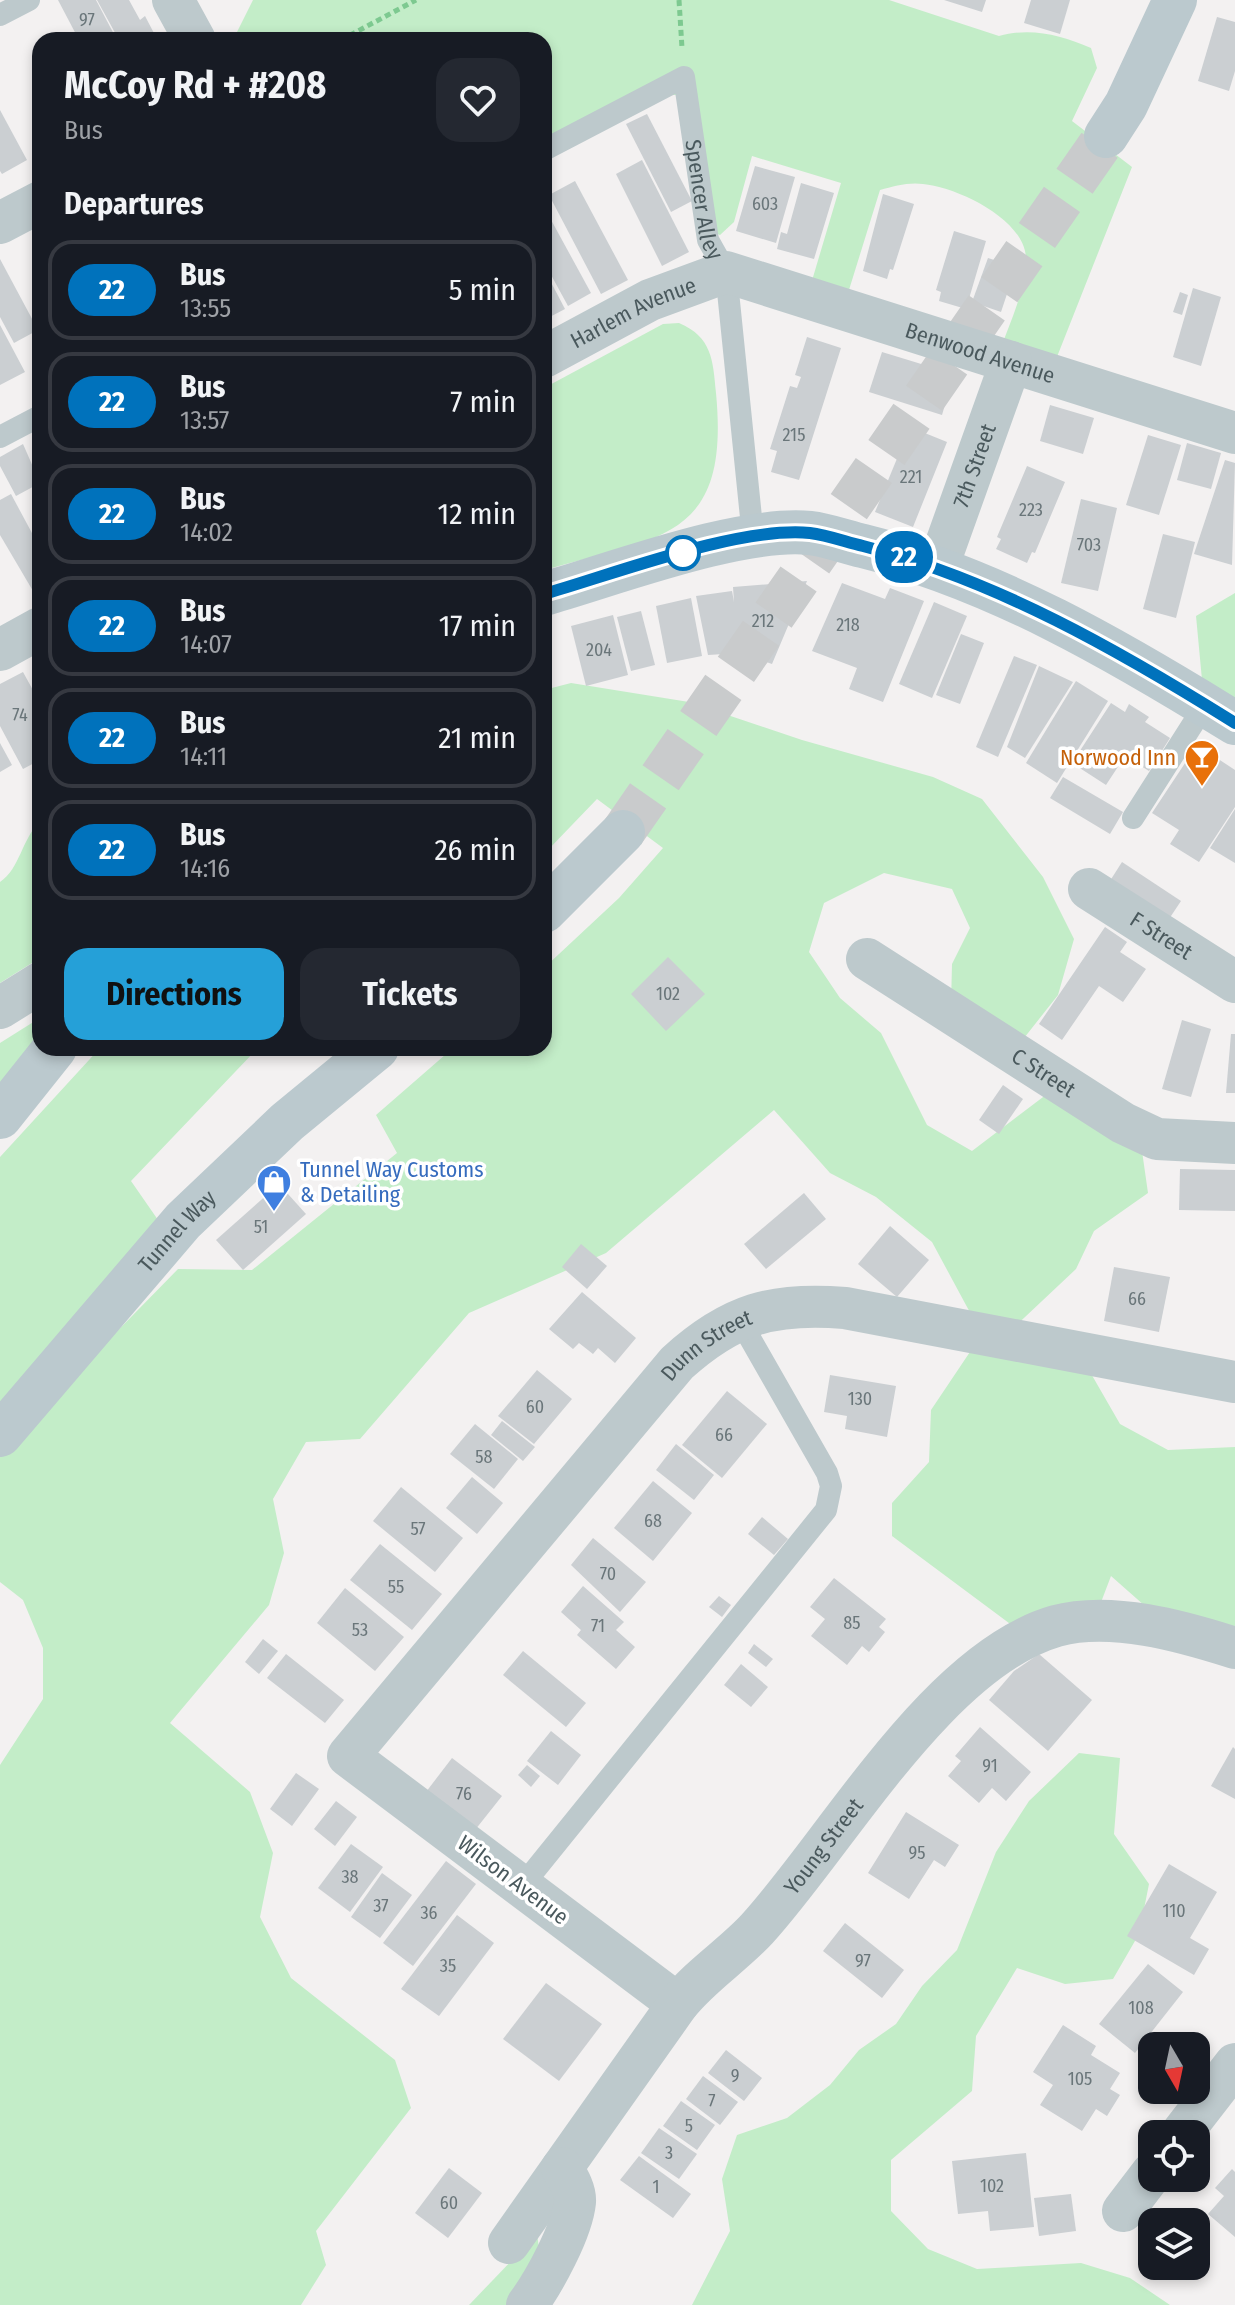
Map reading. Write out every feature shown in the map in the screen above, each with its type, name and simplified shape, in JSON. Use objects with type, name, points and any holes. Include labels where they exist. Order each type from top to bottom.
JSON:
[{"type":"street","points":[[173,0],[191,32]]},
{"type":"street","points":[[1106,136],[1126,105],[1175,0]]},
{"type":"street","points":[[0,223],[32,206]]},
{"type":"street","name":"Harlem Avenue","points":[[552,353],[650,300],[726,272]]},
{"type":"street","name":"Benwood Avenue","points":[[726,272],[1235,433]]},
{"type":"street","name":"7th Street","points":[[937,569],[1011,362]]},
{"type":"street","points":[[552,592],[679,554],[753,537],[809,533],[900,555],[981,587],[1136,661],[1220,714]]},
{"type":"street","points":[[0,650],[32,632]]},
{"type":"street","points":[[552,903],[623,832]]},
{"type":"street","name":"F Street","points":[[1089,889],[1235,982]]},
{"type":"street","name":"C Street","points":[[867,959],[1131,1128],[1157,1139],[1235,1143]]},
{"type":"street","points":[[0,1008],[32,988]]},
{"type":"street","points":[[0,1117],[49,1056]]},
{"type":"street","name":"Tunnel Way","points":[[0,1435],[183,1221],[287,1122],[367,1056]]},
{"type":"street","name":"Dunn Street","points":[[348,1756],[677,1363],[707,1336],[739,1319],[773,1308],[809,1305],[845,1308],[1235,1382]]},
{"type":"street","name":"Young Street","points":[[509,2243],[693,1985],[756,1930],[932,1713],[956,1689],[1003,1654],[1055,1627],[1098,1622],[1159,1629],[1235,1648]]},
{"type":"street","name":"Wilson Avenue","points":[[348,1756],[678,2004]]},
{"type":"street","points":[[1192,2120],[1235,2064]]},
{"type":"street","points":[[527,2305],[564,2238],[575,2202],[573,2186],[562,2168]]},
{"type":"street","points":[[1123,2211],[1138,2191]]},
{"type":"lane","points":[[0,15],[29,0]]},
{"type":"lane","points":[[552,146],[684,77]]},
{"type":"lane","name":"Spencer Alley","points":[[684,77],[708,240],[726,272],[753,537]]},
{"type":"lane","points":[[0,437],[32,420]]},
{"type":"lane","points":[[1133,818],[1220,714]]},
{"type":"lane","points":[[522,1886],[826,1510],[831,1486],[827,1473],[739,1319]]},
{"type":"path","points":[[356,32],[416,0]]},
{"type":"path","points":[[679,0],[684,77]]},
{"type":"green space","points":[[253,0],[889,0],[999,36],[1023,32],[1046,34],[1091,48],[1097,68],[1072,121],[1132,167],[1051,372],[998,356],[1020,296],[1026,260],[1023,245],[1015,232],[1003,219],[971,199],[923,184],[880,190],[844,306],[808,294],[841,183],[752,156],[734,222],[720,235],[713,232],[689,95],[670,95],[552,137],[552,32],[237,32]]},
{"type":"green space","points":[[679,323],[690,329],[704,343],[712,360],[717,441],[712,478],[699,504],[680,524],[623,549],[552,568],[552,384],[663,324]]},
{"type":"green space","points":[[1235,593],[1235,720],[1204,701],[1196,616]]},
{"type":"green space","points":[[571,683],[689,702],[802,740],[933,777],[982,799],[1043,877],[1074,939],[1058,995],[1017,1047],[951,1005],[952,964],[970,928],[952,889],[884,873],[824,903],[809,952],[840,998],[881,1033],[927,1125],[972,1151],[1051,1091],[1141,1144],[1148,1193],[1094,1231],[1076,1269],[1006,1335],[980,1331],[932,1242],[876,1197],[830,1173],[774,1110],[606,1253],[469,1313],[360,1439],[306,1442],[273,1499],[284,1553],[269,1605],[170,1723],[250,1792],[273,1853],[260,1917],[291,1978],[395,2060],[411,2108],[316,2231],[326,2265],[301,2305],[0,2305],[0,1765],[43,1699],[43,1648],[23,1600],[0,1582],[0,1451],[178,1269],[252,1270],[397,1153],[376,1115],[444,1056],[552,1056],[552,961],[619,898],[663,848],[597,799],[552,846],[552,688]]},
{"type":"green space","points":[[32,832],[32,963],[0,983],[0,882],[12,869]]},
{"type":"green space","points":[[32,1023],[32,1056],[35,1056],[0,1111],[0,1043]]},
{"type":"green space","points":[[93,1056],[250,1056],[131,1181],[165,1230],[0,1420],[0,1157]]},
{"type":"green space","points":[[980,1337],[1082,1358],[1120,1424],[1168,1450],[1235,1447],[1235,1646],[1162,1621],[1111,1576],[1095,1618],[1025,1635],[892,1536],[892,1503],[929,1462],[931,1410]]},
{"type":"green space","points":[[1079,1753],[1120,1758],[1114,1834],[1149,1884],[1139,1934],[1113,1979],[1065,1984],[1017,1968],[976,2036],[972,2091],[891,2160],[891,2211],[928,2249],[977,2269],[1081,2263],[1130,2278],[1170,2305],[692,2305],[730,2231],[722,2179],[737,2135],[787,2118],[830,2085],[859,2050],[896,2024],[922,1986],[957,1950],[996,1852],[1029,1801]]},
{"type":"green space","points":[[537,2234],[547,2305],[469,2305]]},
{"type":"building","points":[[58,0],[96,0],[113,32],[75,32]]},
{"type":"building","points":[[97,0],[129,0],[140,20],[145,16],[153,32],[115,32]]},
{"type":"building","points":[[944,0],[986,0],[982,12]]},
{"type":"building","points":[[1031,0],[1070,0],[1060,34],[1024,23]]},
{"type":"building","points":[[1217,17],[1235,22],[1235,71],[1229,91],[1198,81]]},
{"type":"building","points":[[0,110],[27,160],[2,174],[0,171]]},
{"type":"building","points":[[647,114],[692,201],[671,212],[626,124]]},
{"type":"building","points":[[642,160],[689,252],[662,266],[616,174]]},
{"type":"building","points":[[755,166],[795,177],[776,243],[736,231]]},
{"type":"building","points":[[575,181],[628,280],[601,294],[552,201],[552,193]]},
{"type":"building","points":[[801,183],[834,193],[814,259],[777,249],[781,232],[787,234]]},
{"type":"building","points":[[883,194],[914,204],[893,270],[890,269],[887,279],[863,271]]},
{"type":"building","points":[[552,222],[591,293],[568,306],[552,277]]},
{"type":"building","points":[[954,231],[986,241],[966,309],[939,301],[941,292],[936,290]]},
{"type":"building","points":[[988,258],[1016,267],[1001,312],[972,302]]},
{"type":"building","points":[[0,259],[32,319],[32,333],[14,343],[0,317]]},
{"type":"building","points":[[552,284],[565,309],[552,316]]},
{"type":"building","points":[[1193,288],[1221,297],[1201,366],[1173,357]]},
{"type":"building","points":[[1180,292],[1188,295],[1182,315],[1173,312]]},
{"type":"building","points":[[0,325],[25,372],[0,385]]},
{"type":"building","points":[[807,337],[841,348],[799,480],[771,472],[777,451],[770,449],[790,386],[797,388],[801,377],[795,375]]},
{"type":"building","points":[[882,352],[954,374],[942,415],[869,392]]},
{"type":"building","points":[[1050,405],[1094,418],[1083,454],[1040,441]]},
{"type":"building","points":[[910,427],[947,442],[913,527],[875,512]]},
{"type":"building","points":[[1148,435],[1181,445],[1159,515],[1126,505]]},
{"type":"building","points":[[1187,443],[1221,453],[1211,489],[1177,480]]},
{"type":"building","points":[[23,444],[32,465],[32,487],[16,496],[0,466],[0,457]]},
{"type":"building","points":[[1225,460],[1235,463],[1232,565],[1194,554]]},
{"type":"building","points":[[1027,466],[1065,482],[1035,553],[1032,552],[1027,563],[996,549],[1001,539],[997,537]]},
{"type":"building","points":[[11,494],[32,533],[32,589],[0,535],[0,500]]},
{"type":"building","points":[[1081,499],[1117,508],[1098,591],[1061,583]]},
{"type":"building","points":[[1163,534],[1195,542],[1176,618],[1143,609]]},
{"type":"building","points":[[807,581],[772,664],[740,653],[708,655],[696,596],[732,591],[734,602],[733,587]]},
{"type":"building","points":[[842,583],[885,599],[890,588],[924,601],[883,702],[849,689],[857,668],[812,651]]},
{"type":"building","points":[[691,598],[702,656],[667,663],[656,606]]},
{"type":"building","points":[[934,602],[967,616],[932,698],[899,684]]},
{"type":"building","points":[[641,611],[655,665],[631,671],[617,617]]},
{"type":"building","points":[[613,615],[628,675],[586,686],[571,626]]},
{"type":"building","points":[[961,634],[984,643],[960,704],[936,695]]},
{"type":"building","points":[[1014,656],[1037,665],[998,757],[976,747]]},
{"type":"building","points":[[1039,666],[1073,682],[1025,758],[1007,747]]},
{"type":"building","points":[[23,672],[32,688],[32,764],[23,769],[0,726],[0,684]]},
{"type":"building","points":[[1076,681],[1108,701],[1057,783],[1026,763]]},
{"type":"building","points":[[1111,703],[1125,712],[1129,704],[1149,717],[1145,722],[1170,738],[1149,771],[1125,756],[1106,785],[1072,763]]},
{"type":"building","points":[[0,743],[12,765],[0,772]]},
{"type":"building","name":"Norwood Inn","points":[[1197,745],[1235,770],[1235,807],[1199,862],[1170,844],[1179,830],[1152,813]]},
{"type":"building","points":[[1063,777],[1123,812],[1110,834],[1050,798]]},
{"type":"building","points":[[1235,809],[1235,863],[1210,848]]},
{"type":"building","points":[[1122,862],[1181,901],[1167,922],[1108,884]]},
{"type":"building","points":[[1105,927],[1127,942],[1120,952],[1146,969],[1123,1002],[1099,986],[1062,1040],[1039,1024]]},
{"type":"building","points":[[668,957],[705,994],[666,1031],[631,994]]},
{"type":"building","points":[[1182,1020],[1211,1029],[1191,1097],[1162,1089]]},
{"type":"building","points":[[1231,1034],[1235,1034],[1235,1093],[1226,1093]]},
{"type":"building","points":[[1003,1085],[1023,1099],[999,1134],[979,1120]]},
{"type":"building","points":[[1180,1169],[1235,1170],[1235,1211],[1179,1210]]},
{"type":"building","points":[[279,1184],[306,1214],[243,1270],[216,1240]]},
{"type":"building","points":[[804,1193],[826,1219],[766,1269],[744,1244]]},
{"type":"building","points":[[890,1226],[929,1260],[897,1297],[858,1264]]},
{"type":"building","points":[[581,1244],[607,1266],[587,1289],[562,1267]]},
{"type":"building","points":[[1114,1267],[1170,1277],[1159,1332],[1104,1321]]},
{"type":"building","points":[[582,1292],[636,1338],[615,1363],[598,1348],[593,1354],[579,1343],[573,1349],[549,1329]]},
{"type":"building","points":[[537,1370],[572,1399],[534,1444],[498,1416]]},
{"type":"building","points":[[830,1375],[896,1386],[887,1437],[845,1429],[847,1416],[824,1412]]},
{"type":"building","points":[[727,1391],[767,1424],[722,1478],[682,1445]]},
{"type":"building","points":[[502,1421],[535,1447],[523,1461],[491,1435]]},
{"type":"building","points":[[475,1424],[518,1459],[494,1489],[450,1454]]},
{"type":"building","points":[[676,1444],[714,1475],[694,1500],[656,1470]]},
{"type":"building","points":[[472,1477],[503,1503],[477,1534],[446,1508]]},
{"type":"building","points":[[653,1481],[692,1513],[653,1561],[614,1528]]},
{"type":"building","points":[[401,1487],[463,1538],[435,1572],[373,1521]]},
{"type":"building","points":[[762,1517],[788,1539],[774,1555],[748,1534]]},
{"type":"building","points":[[593,1538],[646,1582],[620,1612],[571,1565]]},
{"type":"building","points":[[380,1544],[442,1594],[412,1630],[350,1580]]},
{"type":"building","points":[[834,1578],[886,1619],[879,1627],[885,1632],[869,1652],[862,1646],[847,1665],[811,1636],[825,1619],[810,1607]]},
{"type":"building","points":[[583,1586],[624,1622],[616,1630],[635,1647],[616,1669],[577,1635],[581,1630],[561,1612]]},
{"type":"building","points":[[345,1588],[404,1637],[375,1671],[317,1623]]},
{"type":"building","points":[[719,1596],[731,1605],[722,1617],[709,1607]]},
{"type":"building","points":[[263,1639],[278,1651],[259,1674],[245,1662]]},
{"type":"building","points":[[754,1644],[773,1659],[766,1667],[748,1653]]},
{"type":"building","points":[[523,1651],[586,1703],[566,1727],[503,1675]]},
{"type":"building","points":[[286,1654],[344,1700],[325,1723],[267,1678]]},
{"type":"building","points":[[1039,1654],[1092,1700],[1048,1751],[989,1700],[1014,1671]]},
{"type":"building","points":[[741,1664],[768,1687],[751,1707],[724,1685]]},
{"type":"building","points":[[980,1727],[1031,1772],[1006,1801],[992,1788],[979,1803],[948,1776],[961,1761],[955,1756]]},
{"type":"building","points":[[551,1731],[581,1755],[558,1785],[527,1761]]},
{"type":"building","points":[[1233,1747],[1235,1749],[1235,1799],[1211,1786]]},
{"type":"building","points":[[452,1758],[502,1796],[475,1830],[426,1792]]},
{"type":"building","points":[[527,1765],[540,1776],[531,1787],[518,1775]]},
{"type":"building","points":[[296,1773],[319,1789],[292,1826],[270,1809]]},
{"type":"building","points":[[336,1801],[357,1817],[335,1846],[314,1829]]},
{"type":"building","points":[[906,1812],[959,1845],[945,1867],[934,1860],[909,1899],[868,1873]]},
{"type":"building","points":[[351,1844],[383,1867],[350,1912],[318,1888]]},
{"type":"building","points":[[446,1861],[476,1884],[413,1966],[383,1943]]},
{"type":"building","points":[[1169,1864],[1217,1892],[1190,1938],[1209,1949],[1194,1975],[1127,1936]]},
{"type":"building","points":[[382,1873],[412,1895],[380,1938],[351,1917]]},
{"type":"building","points":[[457,1915],[494,1943],[439,2016],[401,1989]]},
{"type":"building","points":[[845,1923],[904,1970],[882,1998],[823,1951]]},
{"type":"building","points":[[1148,1964],[1183,1992],[1152,2032],[1138,2032],[1138,2049],[1135,2053],[1099,2024]]},
{"type":"building","points":[[546,1983],[602,2024],[559,2081],[503,2039]]},
{"type":"building","points":[[1063,2025],[1096,2046],[1091,2055],[1120,2073],[1110,2089],[1120,2095],[1107,2116],[1096,2109],[1082,2131],[1040,2105],[1053,2085],[1033,2072]]},
{"type":"building","points":[[726,2050],[762,2078],[744,2101],[708,2073]]},
{"type":"building","points":[[703,2076],[738,2102],[720,2125],[686,2099]]},
{"type":"building","points":[[681,2101],[715,2125],[697,2150],[663,2126]]},
{"type":"building","points":[[659,2128],[697,2154],[679,2179],[641,2153]]},
{"type":"building","points":[[1026,2153],[1034,2227],[990,2231],[988,2211],[958,2214],[952,2161]]},
{"type":"building","points":[[639,2156],[691,2194],[673,2218],[620,2180]]},
{"type":"building","points":[[449,2168],[482,2193],[448,2238],[415,2213]]},
{"type":"building","points":[[1232,2169],[1235,2172],[1235,2237],[1210,2216],[1224,2196],[1215,2188]]},
{"type":"building","points":[[1071,2194],[1076,2231],[1039,2236],[1034,2198]]},
{"type":"tunnel","points":[[623,832],[1106,136]]},
{"type":"bus line","name":"22","points":[[552,592],[679,554],[753,537],[809,533],[900,555],[981,587],[1136,661],[1235,723]]},
{"type":"place","name":"Norwood Inn","points":[[1202,788]]},
{"type":"place","name":"Tunnel Way Customs & Detailing","points":[[274,1213]]}]
